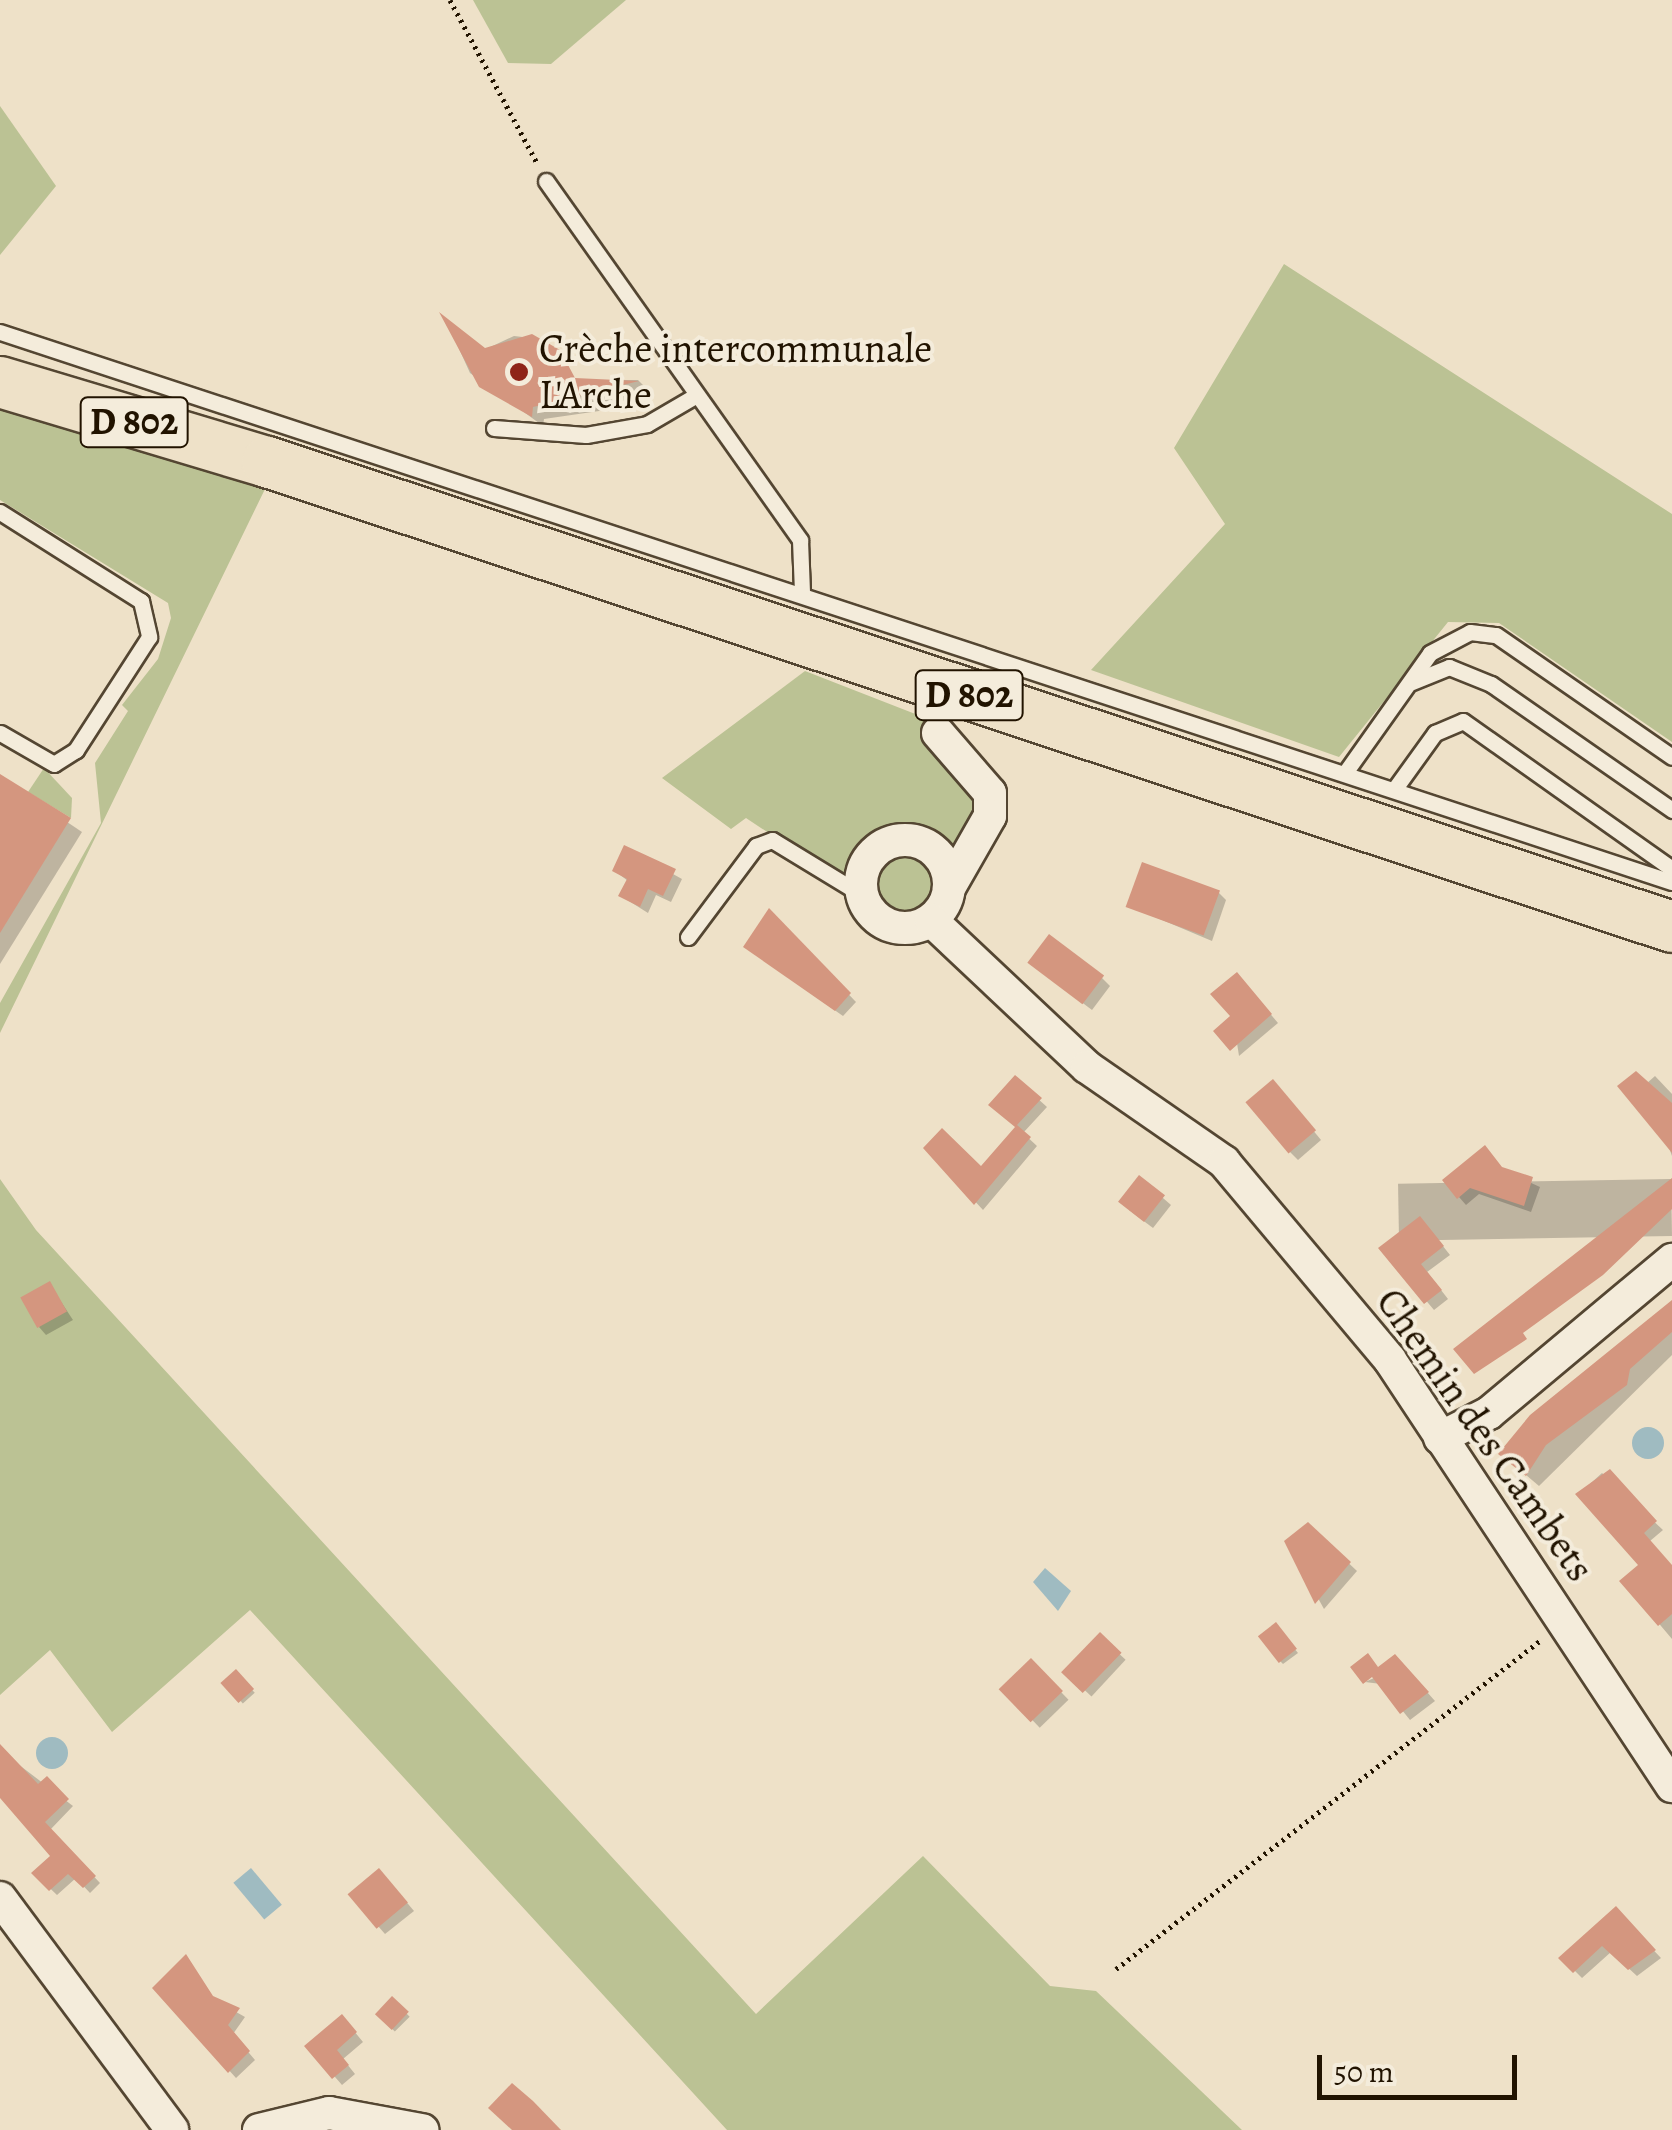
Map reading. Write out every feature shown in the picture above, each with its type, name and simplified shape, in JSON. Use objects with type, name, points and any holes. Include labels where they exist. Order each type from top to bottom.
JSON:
[{"type":"main road","name":"D 802","points":[[0,382],[267,462],[1672,927]]},
{"type":"street","points":[[938,733],[990,794],[990,816],[949,888],[930,920],[890,925],[862,895],[873,852],[901,839],[941,858],[949,888]]},
{"type":"street","name":"Chemin des Cambets","points":[[930,920],[1087,1068],[1224,1162],[1390,1360],[1672,1786]]},
{"type":"street","points":[[1440,1438],[1489,1413],[1672,1260]]},
{"type":"street","points":[[0,1898],[172,2130]]},
{"type":"street","points":[[259,2130],[330,2113],[422,2130]]},
{"type":"lane","points":[[546,180],[800,540],[802,592]]},
{"type":"lane","points":[[0,332],[1348,770],[1672,882]]},
{"type":"lane","points":[[494,428],[586,435],[647,424],[695,396]]},
{"type":"lane","points":[[0,512],[142,601],[149,636],[76,750],[54,764],[0,733]]},
{"type":"lane","points":[[1348,770],[1448,636],[1496,635],[1672,757]]},
{"type":"lane","points":[[1409,684],[1449,667],[1491,684],[1672,810]]},
{"type":"lane","points":[[1396,787],[1435,732],[1463,721],[1672,869]]},
{"type":"lane","points":[[688,937],[756,846],[772,840],[862,895]]},
{"type":"path","points":[[450,0],[546,180]]},
{"type":"path","points":[[1116,1970],[1563,1623]]},
{"type":"green space","points":[[473,0],[626,0],[551,64],[508,63]]},
{"type":"green space","points":[[0,106],[56,186],[0,255]]},
{"type":"green space","points":[[1284,264],[1672,514],[1672,742],[1499,623],[1448,622],[1339,757],[1091,670],[1225,524],[1174,448]]},
{"type":"green space","points":[[0,407],[266,487],[0,1033],[0,1003],[101,823],[95,763],[128,711],[122,705],[158,659],[171,618],[168,603],[0,500]]},
{"type":"green space","points":[[805,671],[941,724],[985,817],[955,863],[931,839],[896,829],[867,842],[844,883],[746,818],[731,829],[662,778]]},
{"type":"green space","points":[[44,768],[72,798],[71,818],[28,792]]},
{"type":"green space","points":[[904,854],[924,863],[933,883],[924,903],[904,912],[884,903],[875,883],[884,863]]},
{"type":"green space","points":[[0,1179],[36,1230],[756,2014],[923,1856],[1050,1986],[1096,1991],[1242,2130],[727,2130],[250,1610],[112,1732],[50,1650],[0,1695]]},
{"type":"water","points":[[1648,1427],[1659,1432],[1664,1443],[1659,1454],[1648,1459],[1637,1454],[1632,1443],[1637,1432]]},
{"type":"water","points":[[1045,1568],[1071,1591],[1058,1611],[1033,1582]]},
{"type":"water","points":[[52,1737],[63,1742],[68,1753],[63,1764],[52,1769],[41,1764],[36,1753],[41,1742]]},
{"type":"water","points":[[251,1868],[282,1905],[264,1920],[233,1883]]},
{"type":"building","name":"Crèche intercommunale L'Arche","points":[[439,312],[485,348],[532,334],[560,350],[575,378],[639,381],[533,407],[532,417],[479,387]]},
{"type":"building","points":[[0,774],[71,818],[0,933]]},
{"type":"building","points":[[624,845],[676,869],[663,896],[648,889],[640,907],[618,896],[627,879],[612,871]]},
{"type":"building","points":[[1142,862],[1220,890],[1204,935],[1126,907]]},
{"type":"building","points":[[769,908],[851,993],[835,1011],[743,947]]},
{"type":"building","points":[[1049,934],[1104,976],[1082,1004],[1027,963]]},
{"type":"building","points":[[1237,972],[1272,1014],[1230,1051],[1213,1031],[1230,1016],[1210,994]]},
{"type":"building","points":[[1636,1071],[1672,1103],[1672,1153],[1617,1086]]},
{"type":"building","points":[[1015,1075],[1042,1098],[1017,1125],[1031,1137],[974,1205],[923,1148],[942,1128],[981,1166],[1015,1127],[988,1105]]},
{"type":"building","points":[[1273,1079],[1316,1130],[1288,1153],[1245,1102]]},
{"type":"building","points":[[1485,1145],[1502,1167],[1533,1177],[1524,1206],[1470,1188],[1457,1199],[1442,1180]]},
{"type":"building","points":[[1139,1175],[1165,1195],[1144,1222],[1118,1202]]},
{"type":"building","points":[[1672,1178],[1672,1209],[1603,1275],[1523,1333],[1527,1339],[1474,1374],[1453,1349]]},
{"type":"building","points":[[1420,1216],[1444,1246],[1421,1264],[1442,1290],[1424,1304],[1378,1248]]},
{"type":"building","points":[[50,1281],[67,1312],[37,1328],[20,1297]]},
{"type":"building","points":[[1672,1300],[1672,1332],[1630,1369],[1627,1385],[1546,1445],[1526,1476],[1498,1454],[1530,1415]]},
{"type":"building","points":[[1610,1469],[1657,1521],[1644,1533],[1672,1565],[1672,1614],[1658,1626],[1619,1581],[1638,1565],[1575,1494]]},
{"type":"building","points":[[1308,1522],[1351,1562],[1315,1604],[1284,1541]]},
{"type":"building","points":[[1276,1622],[1297,1649],[1279,1663],[1258,1636]]},
{"type":"building","points":[[1100,1632],[1122,1653],[1083,1693],[1061,1672]]},
{"type":"building","points":[[1368,1653],[1378,1667],[1395,1654],[1429,1692],[1400,1714],[1372,1677],[1363,1684],[1350,1667]]},
{"type":"building","points":[[1031,1658],[1063,1691],[1031,1722],[999,1689]]},
{"type":"building","points":[[236,1669],[254,1689],[238,1703],[220,1683]]},
{"type":"building","points":[[0,1744],[38,1784],[47,1776],[69,1799],[45,1822],[96,1876],[83,1888],[68,1874],[49,1891],[31,1873],[50,1856],[0,1798]]},
{"type":"building","points":[[379,1868],[408,1902],[377,1929],[348,1894]]},
{"type":"building","points":[[1616,1906],[1656,1950],[1628,1970],[1602,1946],[1573,1973],[1558,1958]]},
{"type":"building","points":[[186,1954],[213,1996],[240,2008],[228,2025],[250,2051],[228,2073],[152,1988]]},
{"type":"building","points":[[392,1996],[409,2012],[392,2030],[375,2014]]},
{"type":"building","points":[[342,2014],[357,2032],[337,2050],[349,2065],[332,2079],[304,2046]]},
{"type":"building","points":[[512,2083],[561,2130],[512,2130],[488,2108]]},
{"type":"place","name":"Crèche intercommunale L'Arche","points":[[519,372]]}]
